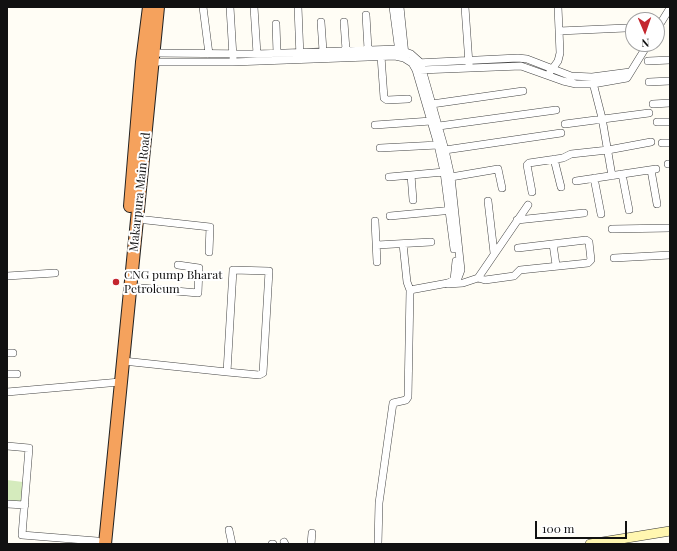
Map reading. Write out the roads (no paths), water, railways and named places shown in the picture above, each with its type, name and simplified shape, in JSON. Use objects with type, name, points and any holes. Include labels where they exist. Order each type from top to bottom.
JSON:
[{"type":"highway","name":"Makarpura Main Road","points":[[116,383],[123,361],[137,219],[148,57],[148,7]]},
{"type":"highway","name":"Makarpura Main Road","points":[[100,543],[116,383],[121,305],[148,57],[158,7]]},
{"type":"street","points":[[203,7],[209,54]]},
{"type":"street","points":[[230,7],[233,62]]},
{"type":"street","points":[[254,7],[257,54]]},
{"type":"street","points":[[298,7],[300,56]]},
{"type":"street","points":[[393,7],[402,54]]},
{"type":"street","points":[[400,7],[402,54]]},
{"type":"street","points":[[465,7],[469,68]]},
{"type":"street","points":[[550,72],[558,61],[560,53],[558,7]]},
{"type":"street","points":[[366,14],[368,50]]},
{"type":"street","points":[[321,22],[322,52]]},
{"type":"street","points":[[344,22],[346,50]]},
{"type":"street","points":[[276,24],[277,53]]},
{"type":"street","points":[[559,31],[625,28]]},
{"type":"street","points":[[148,57],[277,53],[300,56],[346,50],[368,50],[402,54],[416,63],[432,104],[446,150],[451,177],[452,211]]},
{"type":"street","points":[[420,70],[521,66],[592,80],[630,72],[643,52]]},
{"type":"street","points":[[148,57],[233,62],[300,56],[381,56],[402,54]]},
{"type":"street","points":[[381,56],[384,98],[387,100],[408,99]]},
{"type":"street","points":[[500,59],[500,67]]},
{"type":"street","points":[[416,63],[527,59],[550,72]]},
{"type":"street","points":[[648,61],[670,60]]},
{"type":"street","points":[[420,70],[444,172],[461,267],[460,274],[451,282]]},
{"type":"street","points":[[592,80],[602,118],[612,176]]},
{"type":"street","points":[[649,82],[670,81]]},
{"type":"street","points":[[432,104],[523,91]]},
{"type":"street","points":[[653,104],[670,103]]},
{"type":"street","points":[[439,126],[556,110]]},
{"type":"street","points":[[565,124],[649,113]]},
{"type":"street","points":[[375,125],[431,121]]},
{"type":"street","points":[[657,122],[670,122]]},
{"type":"street","points":[[446,150],[561,133]]},
{"type":"street","points":[[532,192],[527,164],[563,158],[570,154],[608,150],[651,142]]},
{"type":"street","points":[[662,143],[670,143]]},
{"type":"street","points":[[380,148],[438,145]]},
{"type":"street","points":[[554,159],[561,187]]},
{"type":"street","points":[[451,177],[498,169],[502,188]]},
{"type":"street","points":[[576,181],[654,169],[657,204]]},
{"type":"street","points":[[389,177],[444,172]]},
{"type":"street","points":[[622,174],[629,210]]},
{"type":"street","points":[[411,175],[413,200]]},
{"type":"street","points":[[594,178],[601,214]]},
{"type":"street","points":[[488,201],[494,253]]},
{"type":"street","points":[[478,278],[528,205]]},
{"type":"street","points":[[390,216],[452,211]]},
{"type":"street","points":[[517,220],[584,213]]},
{"type":"street","points":[[137,219],[210,227],[209,252]]},
{"type":"street","points":[[375,220],[377,262]]},
{"type":"street","points":[[612,229],[670,228]]},
{"type":"street","points":[[410,290],[451,282],[463,283],[478,278],[485,280],[514,276],[520,270],[590,262],[589,242],[586,240],[518,248]]},
{"type":"street","points":[[377,246],[431,242]]},
{"type":"street","points":[[378,544],[379,503],[393,403],[406,400],[408,397],[410,290],[407,282],[403,244]]},
{"type":"street","points":[[553,244],[556,265]]},
{"type":"street","points":[[614,258],[670,255]]},
{"type":"street","points":[[130,287],[198,293],[199,268],[178,265]]},
{"type":"street","points":[[123,361],[227,372],[259,375],[263,373],[269,271],[233,270],[227,372]]},
{"type":"street","points":[[7,276],[55,273]]},
{"type":"street","points":[[7,374],[17,374]]},
{"type":"street","points":[[7,392],[116,383]]},
{"type":"street","points":[[7,446],[29,448],[22,535],[100,543]]},
{"type":"street","points":[[7,504],[24,505]]},
{"type":"street","points":[[229,530],[232,544]]},
{"type":"street","points":[[591,544],[670,532]]},
{"type":"street","points":[[311,544],[312,533]]},
{"type":"place","name":"CNG pump Bharat Petroleum","points":[[116,282]]}]
